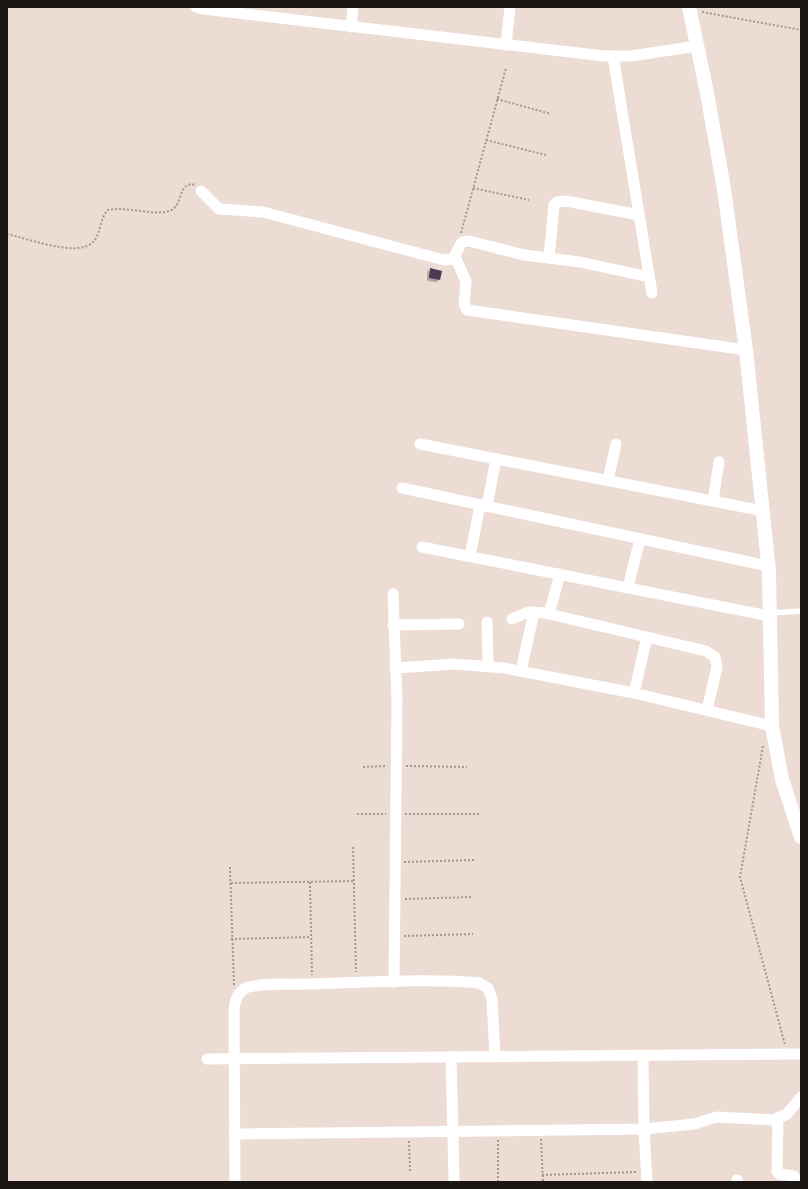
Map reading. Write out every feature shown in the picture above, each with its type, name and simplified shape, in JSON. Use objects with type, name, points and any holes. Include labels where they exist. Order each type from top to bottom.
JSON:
[{"type":"street","points":[[196,7],[351,27],[613,56],[631,56],[698,46]]},
{"type":"street","points":[[351,27],[353,7]]},
{"type":"street","points":[[506,45],[510,7]]},
{"type":"street","points":[[689,8],[698,46],[724,189],[746,350],[764,510],[768,566],[770,725],[782,779],[801,837]]},
{"type":"street","points":[[613,56],[652,293]]},
{"type":"street","points":[[201,191],[219,209],[263,212],[444,260],[457,252],[462,242],[469,241],[524,255],[580,262],[649,277]]},
{"type":"street","points":[[549,258],[554,205],[557,202],[566,201],[639,215]]},
{"type":"street","points":[[457,252],[466,282],[464,304],[468,310],[746,350]]},
{"type":"street","points":[[420,444],[764,510]]},
{"type":"street","points":[[608,480],[616,444]]},
{"type":"street","points":[[470,556],[496,458]]},
{"type":"street","points":[[713,501],[719,462]]},
{"type":"street","points":[[402,488],[768,566]]},
{"type":"street","points":[[628,587],[640,539]]},
{"type":"street","points":[[422,547],[769,615]]},
{"type":"street","points":[[550,614],[560,574]]},
{"type":"street","points":[[393,594],[396,766],[394,982]]},
{"type":"street","points":[[512,619],[528,612],[550,614],[706,651],[716,657],[717,667],[707,710]]},
{"type":"street","points":[[521,671],[534,612]]},
{"type":"street","points":[[487,622],[488,666]]},
{"type":"street","points":[[393,625],[459,624]]},
{"type":"street","points":[[634,693],[647,637]]},
{"type":"street","points":[[395,668],[455,664],[488,666],[521,671],[634,693],[770,725]]},
{"type":"street","points":[[235,1182],[234,1014],[236,1000],[240,992],[247,988],[257,986],[394,982],[470,982],[484,985],[491,993],[492,999],[495,1056]]},
{"type":"street","points":[[207,1059],[801,1054]]},
{"type":"street","points":[[643,1055],[644,1128],[647,1177]]},
{"type":"street","points":[[450,1056],[454,1180]]},
{"type":"street","points":[[234,1134],[644,1128],[694,1124],[717,1117],[778,1118],[787,1114],[801,1097]]},
{"type":"street","points":[[778,1118],[777,1171],[779,1174],[794,1176],[796,1182]]},
{"type":"lane","points":[[769,615],[801,611]]},
{"type":"path","points":[[689,8],[801,30]]},
{"type":"path","points":[[457,252],[506,68]]},
{"type":"path","points":[[497,99],[551,114]]},
{"type":"path","points":[[486,140],[546,155]]},
{"type":"path","points":[[7,234],[69,249],[80,249],[92,243],[98,235],[108,210],[168,212],[177,205],[182,192],[187,185],[194,185],[201,191]]},
{"type":"path","points":[[473,188],[529,200]]},
{"type":"path","points":[[770,725],[740,877],[788,1054]]},
{"type":"path","points":[[363,767],[467,767]]},
{"type":"path","points":[[357,814],[480,814]]},
{"type":"path","points":[[353,847],[356,983]]},
{"type":"path","points":[[395,862],[475,860]]},
{"type":"path","points":[[230,867],[232,973],[236,1000]]},
{"type":"path","points":[[230,883],[354,881]]},
{"type":"path","points":[[310,882],[313,984]]},
{"type":"path","points":[[395,899],[472,897]]},
{"type":"path","points":[[395,936],[473,934]]},
{"type":"path","points":[[231,939],[311,938]]},
{"type":"path","points":[[498,1130],[498,1182]]},
{"type":"path","points":[[540,1130],[543,1182]]},
{"type":"path","points":[[409,1132],[410,1171]]},
{"type":"path","points":[[542,1175],[647,1177]]},
{"type":"building","points":[[430,268],[442,271],[440,280],[429,278]]}]
